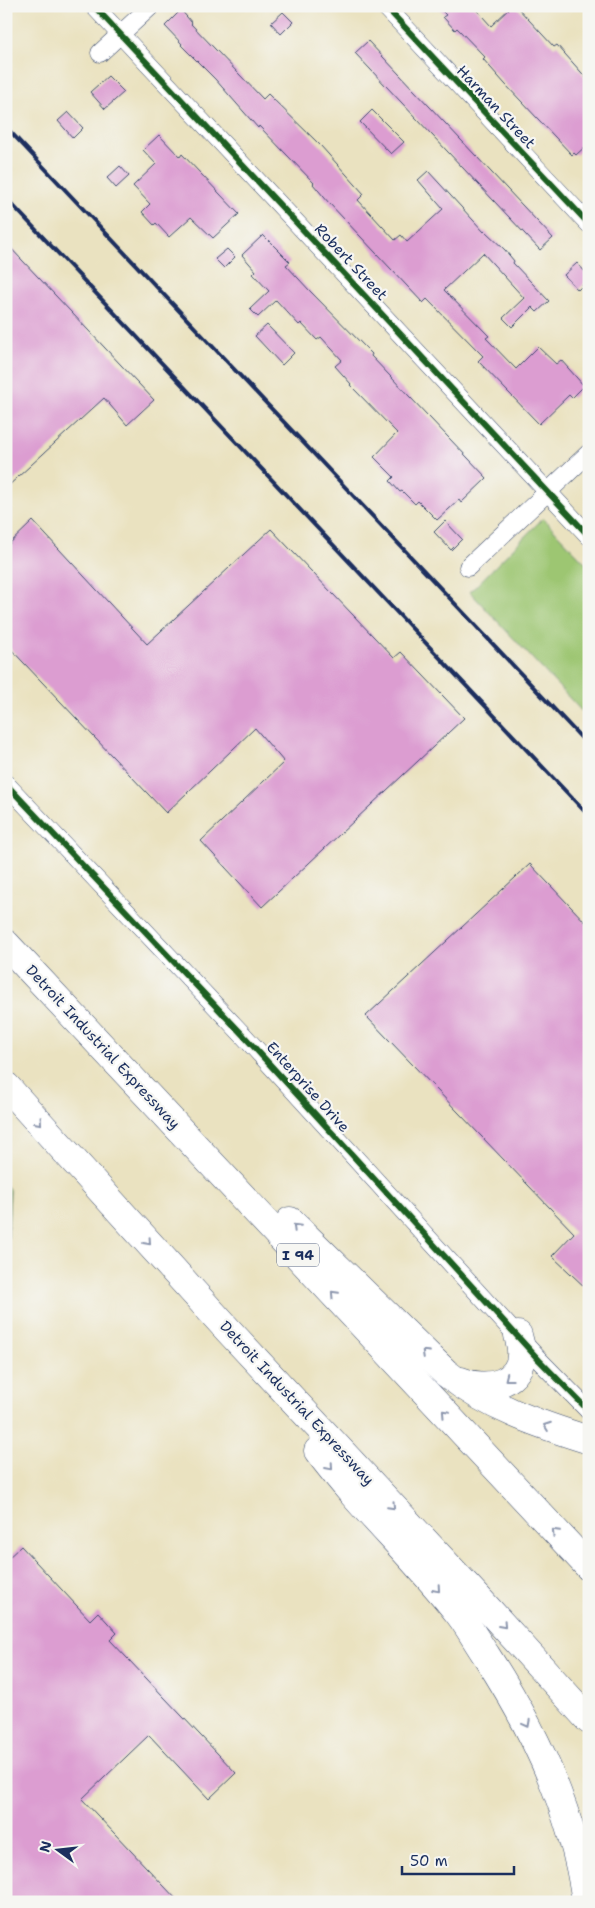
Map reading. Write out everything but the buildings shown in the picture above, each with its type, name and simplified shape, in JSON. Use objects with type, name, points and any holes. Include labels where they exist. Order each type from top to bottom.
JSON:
[{"type":"highway","points":[[6,942],[446,1374],[475,1394],[507,1411],[589,1440]]},
{"type":"highway","name":"Detroit Industrial Expressway","points":[[6,942],[589,1567]]},
{"type":"highway","name":"Detroit Industrial Expressway","points":[[6,1086],[228,1330],[589,1720]]},
{"type":"highway","points":[[228,1330],[326,1462],[459,1614],[508,1689],[534,1737],[555,1786],[575,1847],[586,1902]]},
{"type":"highway","points":[[446,1374],[468,1384],[480,1386],[494,1386],[505,1381],[516,1371],[519,1364],[521,1349],[518,1335]]},
{"type":"street","name":"Robert Street","points":[[94,6],[589,536]]},
{"type":"street","points":[[100,54],[151,6]]},
{"type":"street","name":"Harman Street","points":[[385,6],[589,224]]},
{"type":"street","points":[[468,567],[589,453]]},
{"type":"street","name":"Enterprise Drive","points":[[6,784],[244,1035],[539,1360],[589,1410]]},
{"type":"green space","points":[[543,518],[589,567],[589,719],[470,592]]},
{"type":"green space","points":[[6,1185],[10,1191],[6,1282]]},
{"type":"railway","points":[[6,127],[589,746]]},
{"type":"railway","points":[[6,198],[589,816]]},
{"type":"cycle path","points":[[94,6],[589,536]]},
{"type":"cycle path","points":[[385,6],[589,224]]},
{"type":"cycle path","points":[[6,784],[243,1035],[539,1360],[589,1411]]}]
